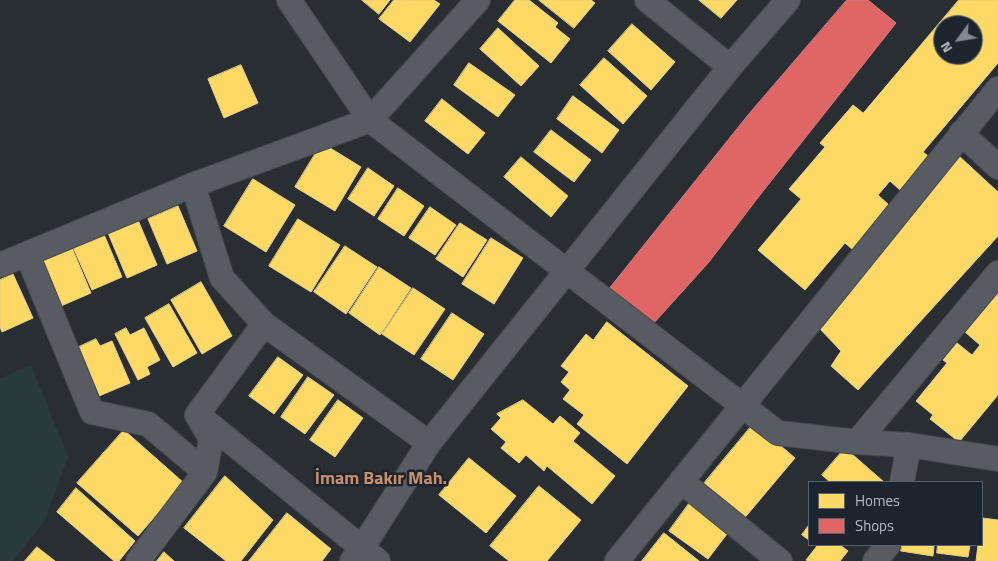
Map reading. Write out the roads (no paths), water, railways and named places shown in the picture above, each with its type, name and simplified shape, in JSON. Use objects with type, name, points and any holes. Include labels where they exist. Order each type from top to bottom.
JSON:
[{"type":"street","points":[[289,0],[370,120],[778,433],[857,442],[909,445],[998,459]]},
{"type":"street","points":[[0,265],[194,186],[370,120],[478,0]]},
{"type":"street","points":[[647,0],[730,67]]},
{"type":"street","points":[[197,415],[364,556],[429,443],[730,67],[788,0]]},
{"type":"street","points":[[617,561],[998,89]]},
{"type":"street","points":[[961,133],[998,167]]},
{"type":"street","points":[[194,186],[222,278],[264,324],[429,443]]},
{"type":"street","points":[[27,254],[92,412],[148,424],[205,472]]},
{"type":"street","points":[[857,442],[998,273]]},
{"type":"street","points":[[197,415],[264,324]]},
{"type":"street","points":[[138,561],[205,472],[211,439],[197,415]]},
{"type":"street","points":[[902,481],[909,445]]},
{"type":"street","points":[[681,481],[780,561]]},
{"type":"street","points":[[875,561],[887,546]]},
{"type":"district","name":"İmam Bakır Mah.","points":[[381,480]]}]
